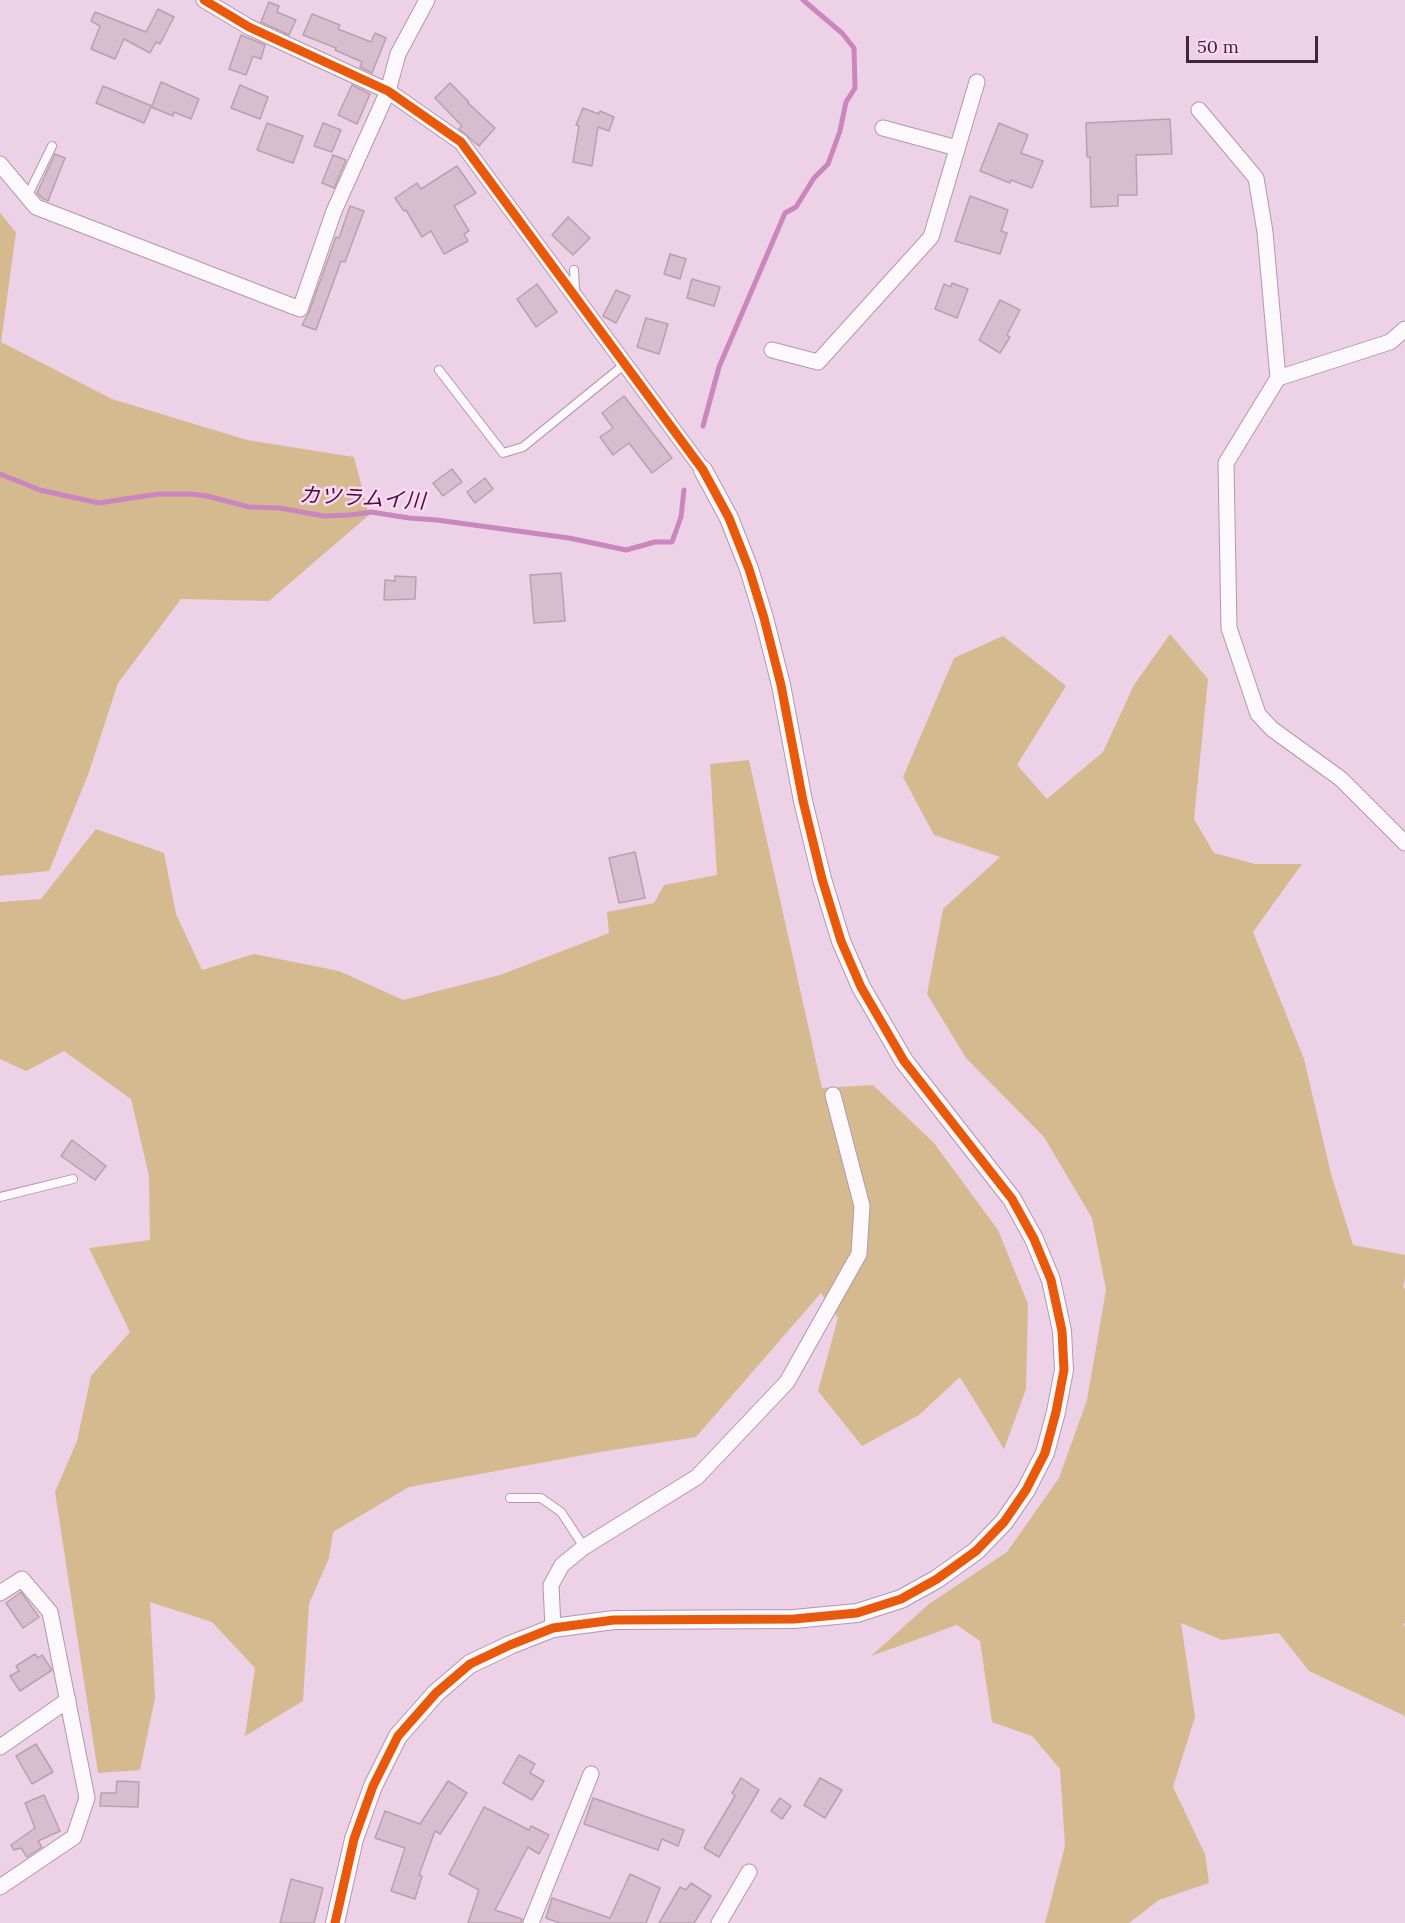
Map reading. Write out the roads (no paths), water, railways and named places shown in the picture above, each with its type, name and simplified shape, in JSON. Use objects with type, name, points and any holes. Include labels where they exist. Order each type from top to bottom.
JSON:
[{"type":"street","points":[[204,0],[249,27],[388,91],[461,142],[703,470],[729,518],[761,608],[781,685],[803,801],[841,940],[861,987],[904,1061],[1012,1199],[1034,1239],[1051,1280],[1062,1331],[1064,1370],[1045,1453],[1026,1490],[1004,1522],[976,1551],[937,1579],[901,1599],[857,1613],[794,1619],[614,1620],[553,1628],[470,1664],[436,1693],[398,1736],[373,1786],[354,1839],[335,1923]]},
{"type":"street","points":[[0,164],[36,207],[300,309],[334,211],[388,91],[398,54],[427,0]]},
{"type":"street","points":[[772,350],[818,362],[931,237],[977,82]]},
{"type":"street","points":[[1199,110],[1256,178],[1265,232],[1278,378],[1226,463],[1229,628],[1258,714],[1272,729],[1341,778],[1405,843]]},
{"type":"street","points":[[883,128],[957,148]]},
{"type":"street","points":[[1278,378],[1390,342],[1405,329]]},
{"type":"street","points":[[553,1628],[551,1585],[562,1565],[584,1547],[697,1477],[787,1382],[853,1264],[858,1254],[862,1206],[833,1095]]},
{"type":"street","points":[[0,1593],[22,1579],[50,1612],[87,1798],[74,1837],[0,1887]]},
{"type":"street","points":[[0,1746],[68,1700]]},
{"type":"street","points":[[531,1923],[591,1774]]},
{"type":"street","points":[[719,1923],[749,1872]]},
{"type":"lane","points":[[27,197],[52,146]]},
{"type":"lane","points":[[574,270],[575,296]]},
{"type":"lane","points":[[439,370],[503,453],[523,447],[625,364]]},
{"type":"lane","points":[[0,1197],[73,1179]]},
{"type":"lane","points":[[510,1498],[541,1498],[561,1512],[584,1547]]},
{"type":"waterway","name":"カツラムイ川","points":[[703,426],[719,367],[785,213],[796,207],[814,178],[828,164],[840,131],[846,102],[855,88],[854,48],[842,33],[803,0]]},
{"type":"waterway","name":"カツラムイ川","points":[[0,474],[40,490],[99,503],[158,494],[191,494],[249,507],[280,508],[324,516],[371,512],[437,520],[569,538],[626,550],[655,542],[672,542],[681,517],[684,490]]}]
